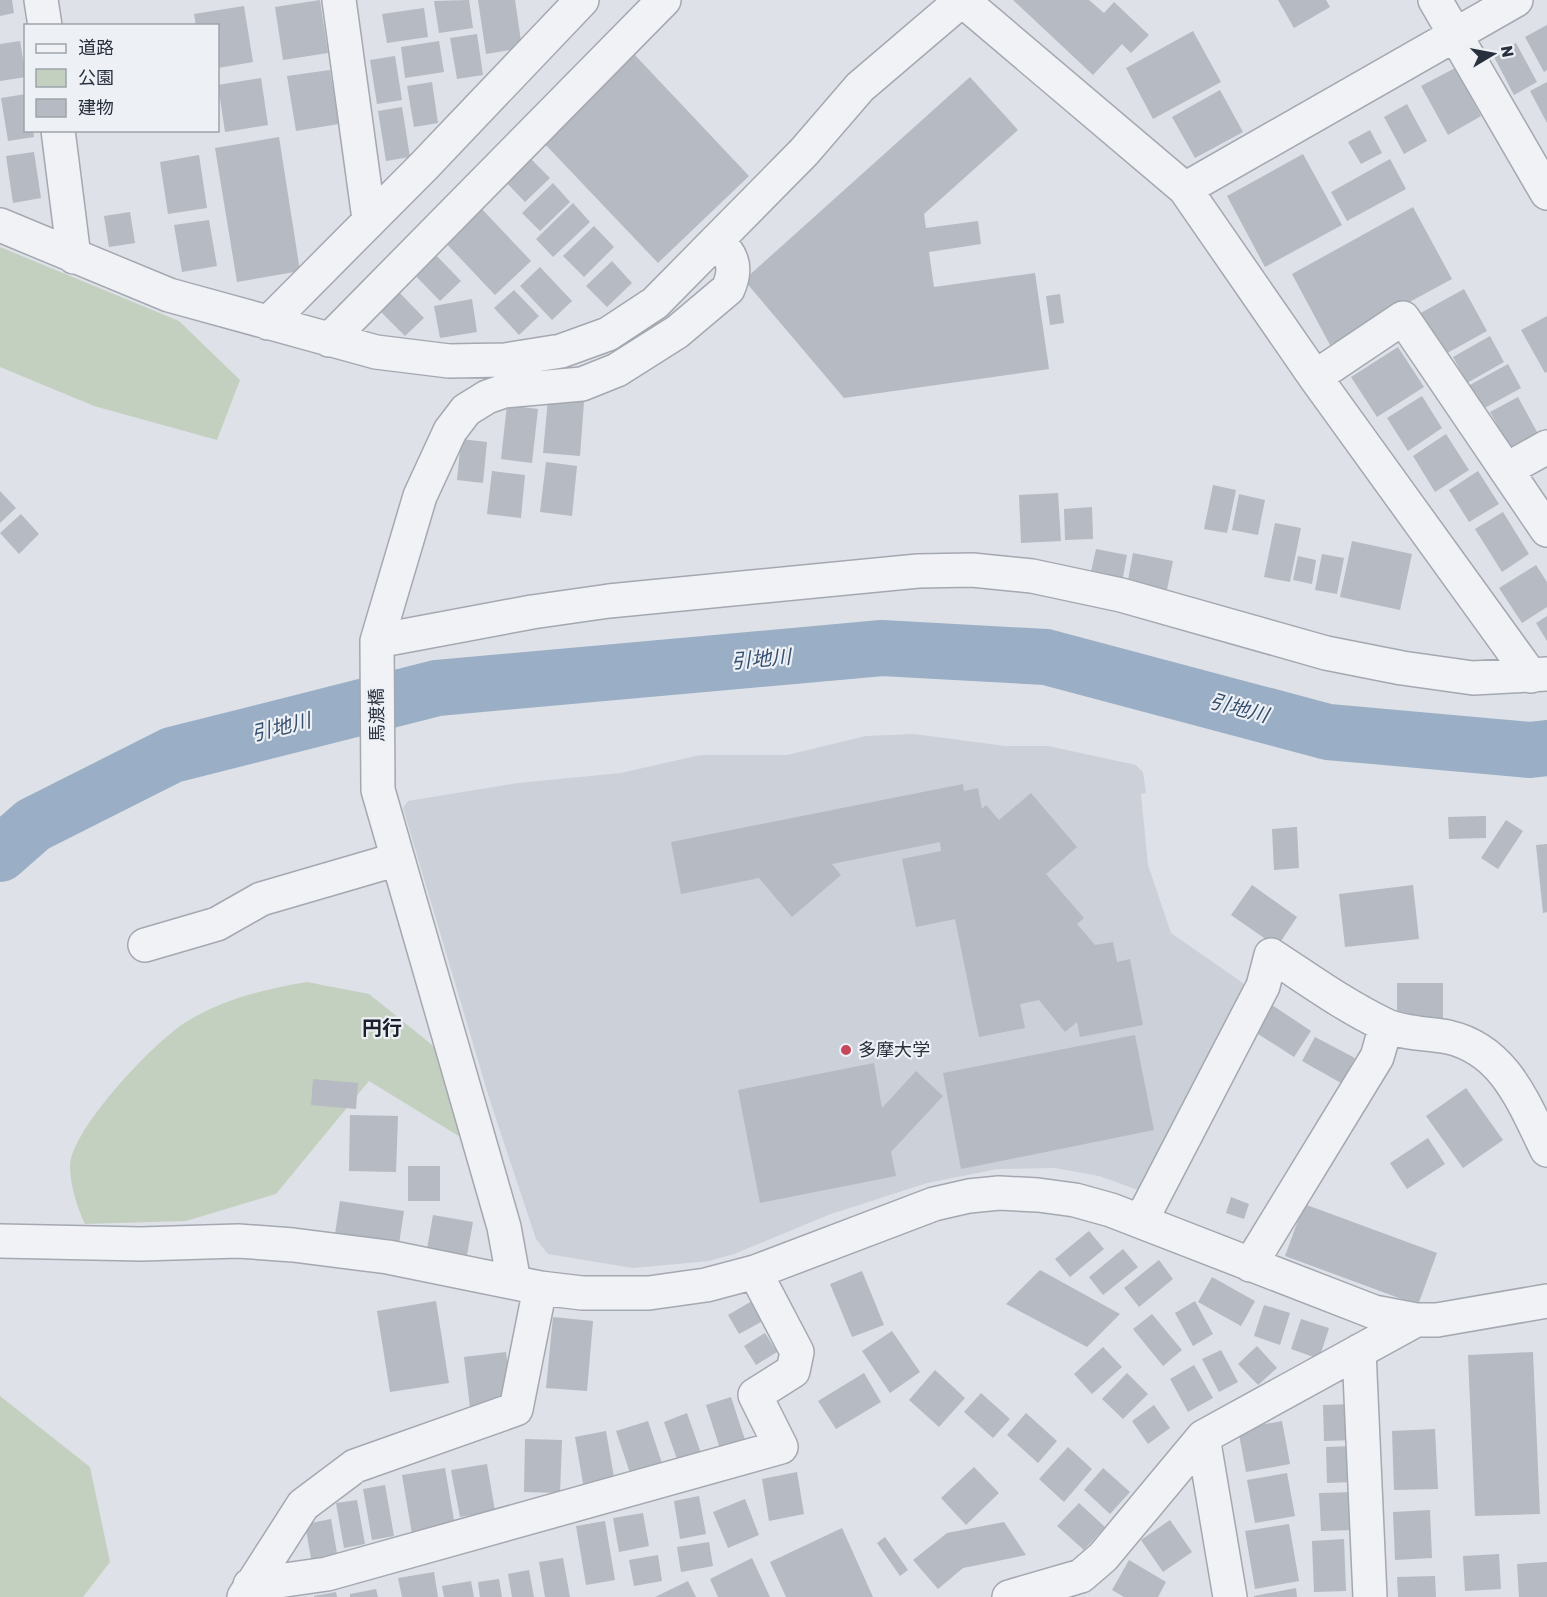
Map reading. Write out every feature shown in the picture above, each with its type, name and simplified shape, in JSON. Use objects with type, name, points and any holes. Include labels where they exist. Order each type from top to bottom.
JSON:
[{"type":"street","points":[[41,0],[45,24]]},
{"type":"street","points":[[339,0],[369,219]]},
{"type":"street","points":[[268,323],[424,166],[582,0]]},
{"type":"street","points":[[330,340],[664,0]]},
{"type":"street","points":[[0,225],[169,295],[376,352],[448,361],[505,360],[561,351],[608,334],[655,303],[804,152],[860,87],[962,0],[1185,189],[1315,378],[1539,675]]},
{"type":"street","points":[[1435,0],[1547,193]]},
{"type":"street","points":[[1185,189],[1516,0]]},
{"type":"street","points":[[58,132],[74,257]]},
{"type":"street","name":"馬渡橋","points":[[527,1285],[504,1227],[378,790],[377,648],[420,496],[450,431],[466,410],[487,397],[504,391],[582,384],[617,370],[649,352],[728,289],[734,275],[734,265],[728,250],[716,241]]},
{"type":"street","points":[[1315,378],[1403,318],[1547,530]]},
{"type":"street","points":[[1506,470],[1547,447]]},
{"type":"street","points":[[377,648],[532,612],[609,601],[918,572],[972,570],[1032,576],[1102,591],[1326,653],[1402,668],[1473,678],[1539,675]]},
{"type":"street","points":[[145,945],[218,924],[261,899],[398,860]]},
{"type":"street","points":[[1141,1221],[1263,986],[1271,955],[1386,1026],[1449,1038],[1480,1048],[1494,1059],[1531,1115],[1547,1150]]},
{"type":"street","points":[[1250,1265],[1377,1057],[1386,1026]]},
{"type":"street","points":[[0,1241],[141,1244],[238,1241],[293,1245],[388,1257],[527,1285],[582,1293],[670,1292],[755,1272],[934,1204],[969,1196],[999,1193],[1075,1200],[1141,1221],[1374,1312],[1416,1320],[1460,1318],[1547,1301]]},
{"type":"street","points":[[247,1591],[327,1574],[781,1447],[755,1395],[793,1371],[797,1352],[755,1272]]},
{"type":"street","points":[[247,1591],[303,1504],[355,1466],[516,1409],[527,1285]]},
{"type":"street","points":[[1009,1597],[1081,1576],[1103,1557],[1203,1437],[1416,1320]]},
{"type":"street","points":[[1359,1351],[1370,1597]]},
{"type":"street","points":[[1203,1437],[1230,1597]]},
{"type":"shaded area","name":"多摩大学","points":[[914,734],[1005,746],[1048,746],[1136,765],[1143,772],[1146,793],[1141,794],[1148,865],[1171,933],[1243,983],[1245,997],[1145,1189],[1138,1190],[1099,1176],[1055,1168],[998,1169],[927,1183],[828,1215],[734,1254],[709,1261],[633,1268],[548,1254],[536,1239],[491,1104],[403,808],[408,801],[518,783],[621,773],[700,755],[787,755],[866,736]]},
{"type":"green space","points":[[0,247],[179,321],[240,380],[217,440],[94,406],[0,367]]},
{"type":"green space","points":[[307,982],[369,994],[431,1044],[474,1090],[501,1162],[369,1081],[276,1194],[186,1221],[85,1224],[71,1181],[70,1166],[74,1150],[99,1109],[136,1066],[172,1032],[200,1014],[245,996]]},
{"type":"green space","points":[[0,1396],[90,1467],[110,1562],[83,1597],[0,1597]]},
{"type":"building","points":[[0,0],[12,0],[14,13],[0,16]]},
{"type":"building","points":[[320,0],[328,53],[283,60],[275,7]]},
{"type":"building","points":[[469,0],[473,28],[439,33],[434,1]]},
{"type":"building","points":[[478,0],[515,0],[522,48],[486,54]]},
{"type":"building","points":[[1013,0],[1089,0],[1104,13],[1114,2],[1149,35],[1131,53],[1122,44],[1093,75]]},
{"type":"building","points":[[1278,0],[1326,0],[1330,7],[1294,28]]},
{"type":"building","points":[[244,6],[253,62],[219,68],[219,24],[196,24],[194,14]]},
{"type":"building","points":[[424,8],[428,37],[387,43],[382,14]]},
{"type":"building","points":[[1547,25],[1547,70],[1544,72],[1525,37]]},
{"type":"building","points":[[1193,31],[1221,82],[1153,119],[1126,68]]},
{"type":"building","points":[[477,34],[483,75],[457,79],[450,38]]},
{"type":"building","points":[[20,41],[24,77],[0,81],[0,44]]},
{"type":"building","points":[[439,41],[444,72],[405,78],[401,47]]},
{"type":"building","points":[[1516,43],[1537,82],[1514,95],[1493,55]]},
{"type":"building","points":[[633,53],[749,176],[658,263],[542,141]]},
{"type":"building","points":[[395,56],[402,100],[377,104],[370,60]]},
{"type":"building","points":[[1455,68],[1481,116],[1448,135],[1421,86]]},
{"type":"building","points":[[330,70],[339,124],[296,131],[287,76]]},
{"type":"building","points":[[970,77],[1018,130],[924,214],[926,228],[978,221],[981,244],[929,252],[934,287],[1035,273],[1049,369],[844,398],[744,280]]},
{"type":"building","points":[[261,78],[268,125],[225,132],[219,85]]},
{"type":"building","points":[[432,82],[438,123],[414,127],[407,86]]},
{"type":"building","points":[[1547,82],[1547,123],[1530,91]]},
{"type":"building","points":[[1220,90],[1243,132],[1195,158],[1172,117]]},
{"type":"building","points":[[24,94],[24,132],[33,132],[34,137],[8,141],[1,98]]},
{"type":"building","points":[[1407,104],[1427,141],[1404,154],[1384,117]]},
{"type":"building","points":[[402,107],[410,157],[386,161],[378,111]]},
{"type":"building","points":[[1370,130],[1382,153],[1361,164],[1348,142]]},
{"type":"building","points":[[279,137],[300,271],[237,282],[215,148]]},
{"type":"building","points":[[34,152],[41,198],[13,203],[6,156]]},
{"type":"building","points":[[526,154],[550,178],[525,202],[501,177]]},
{"type":"building","points":[[1303,154],[1342,225],[1265,267],[1227,196]]},
{"type":"building","points":[[199,155],[207,208],[168,214],[160,162]]},
{"type":"building","points":[[1390,159],[1406,189],[1347,221],[1331,192]]},
{"type":"building","points":[[553,183],[570,202],[540,231],[522,213]]},
{"type":"building","points":[[573,203],[590,222],[553,257],[536,239]]},
{"type":"building","points":[[478,205],[531,261],[495,295],[442,239]]},
{"type":"building","points":[[1413,207],[1452,279],[1330,345],[1292,274]]},
{"type":"building","points":[[130,212],[135,243],[109,247],[104,216]]},
{"type":"building","points":[[209,220],[217,266],[182,272],[174,225]]},
{"type":"building","points":[[594,226],[614,247],[584,277],[563,256]]},
{"type":"building","points":[[432,251],[461,281],[440,301],[411,271]]},
{"type":"building","points":[[612,261],[632,283],[607,307],[586,286]]},
{"type":"building","points":[[540,267],[572,301],[552,320],[520,286]]},
{"type":"building","points":[[395,288],[424,318],[405,336],[375,306]]},
{"type":"building","points":[[1464,289],[1487,331],[1440,357],[1417,315]]},
{"type":"building","points":[[514,290],[539,316],[519,335],[494,308]]},
{"type":"building","points":[[1060,294],[1064,323],[1050,325],[1046,296]]},
{"type":"building","points":[[472,299],[477,332],[440,338],[434,306]]},
{"type":"building","points":[[1547,316],[1547,372],[1545,373],[1521,330]]},
{"type":"building","points":[[1490,336],[1504,362],[1467,383],[1453,357]]},
{"type":"building","points":[[1398,347],[1424,387],[1377,417],[1351,377]]},
{"type":"building","points":[[1508,364],[1521,388],[1481,410],[1468,386]]},
{"type":"building","points":[[1422,396],[1442,428],[1408,451],[1387,418]]},
{"type":"building","points":[[1518,397],[1543,443],[1516,458],[1490,412]]},
{"type":"building","points":[[548,399],[584,402],[580,456],[543,453]]},
{"type":"building","points":[[507,405],[538,409],[532,463],[501,459]]},
{"type":"building","points":[[1446,434],[1469,470],[1435,492],[1413,456]]},
{"type":"building","points":[[461,439],[487,442],[483,483],[457,480]]},
{"type":"building","points":[[546,462],[577,466],[572,516],[540,512]]},
{"type":"building","points":[[492,471],[525,475],[521,518],[487,514]]},
{"type":"building","points":[[1478,471],[1499,504],[1469,522],[1449,490]]},
{"type":"building","points":[[1213,485],[1236,490],[1227,533],[1204,529]]},
{"type":"building","points":[[0,491],[16,508],[0,523]]},
{"type":"building","points":[[1058,493],[1061,541],[1021,543],[1019,495]]},
{"type":"building","points":[[1239,494],[1265,500],[1258,535],[1232,530]]},
{"type":"building","points":[[1092,507],[1093,539],[1065,540],[1064,509]]},
{"type":"building","points":[[1503,512],[1529,554],[1502,572],[1475,529]]},
{"type":"building","points":[[21,514],[39,534],[19,554],[0,533]]},
{"type":"building","points":[[1275,523],[1301,528],[1290,582],[1264,577]]},
{"type":"building","points":[[1352,541],[1412,554],[1400,610],[1340,597]]},
{"type":"building","points":[[1096,549],[1127,555],[1122,582],[1090,576]]},
{"type":"building","points":[[1133,553],[1173,561],[1165,599],[1126,591]]},
{"type":"building","points":[[1322,554],[1344,558],[1337,594],[1315,590]]},
{"type":"building","points":[[1298,556],[1316,560],[1312,584],[1293,580]]},
{"type":"building","points":[[1536,565],[1547,582],[1547,607],[1522,623],[1499,588]]},
{"type":"building","points":[[1547,616],[1547,641],[1536,623]]},
{"type":"building","points":[[963,784],[964,791],[978,788],[982,809],[986,805],[999,820],[1031,793],[1077,847],[1046,874],[1084,918],[1077,924],[1095,945],[1113,942],[1117,962],[1130,959],[1143,1025],[1080,1037],[1077,1022],[1065,1032],[1039,1000],[1020,1004],[1025,1028],[979,1037],[955,919],[916,927],[902,859],[941,851],[940,842],[832,864],[841,875],[792,917],[759,878],[681,894],[671,842]]},
{"type":"building","points":[[1486,816],[1486,838],[1449,839],[1448,817]]},
{"type":"building","points":[[1506,820],[1523,831],[1498,869],[1481,858]]},
{"type":"building","points":[[1297,827],[1299,868],[1274,870],[1272,829]]},
{"type":"building","points":[[1547,844],[1547,912],[1543,913],[1536,845]]},
{"type":"building","points":[[1252,885],[1297,917],[1277,947],[1231,915]]},
{"type":"building","points":[[1413,885],[1419,939],[1345,947],[1339,894]]},
{"type":"building","points":[[1397,983],[1443,983],[1443,1025],[1397,1026]]},
{"type":"building","points":[[1272,1005],[1311,1031],[1294,1057],[1255,1032]]},
{"type":"building","points":[[1135,1035],[1154,1130],[961,1169],[943,1073]]},
{"type":"building","points":[[1315,1037],[1355,1058],[1341,1083],[1302,1061]]},
{"type":"building","points":[[874,1063],[882,1108],[916,1071],[943,1096],[891,1152],[896,1176],[760,1203],[738,1090]]},
{"type":"building","points":[[313,1079],[358,1083],[356,1109],[311,1105]]},
{"type":"building","points":[[1466,1088],[1503,1140],[1463,1168],[1426,1116]]},
{"type":"building","points":[[350,1115],[398,1116],[396,1172],[349,1171]]},
{"type":"building","points":[[1428,1138],[1445,1164],[1407,1189],[1390,1163]]},
{"type":"building","points":[[408,1166],[440,1166],[440,1201],[408,1201]]},
{"type":"building","points":[[1231,1197],[1249,1204],[1244,1219],[1226,1213]]},
{"type":"building","points":[[340,1201],[404,1211],[399,1244],[335,1234]]},
{"type":"building","points":[[1304,1204],[1437,1253],[1418,1305],[1285,1256]]},
{"type":"building","points":[[433,1215],[473,1222],[467,1255],[427,1249]]},
{"type":"building","points":[[1089,1231],[1104,1249],[1070,1277],[1055,1259]]},
{"type":"building","points":[[1123,1249],[1138,1267],[1103,1295],[1089,1277]]},
{"type":"building","points":[[1159,1260],[1173,1279],[1139,1307],[1124,1288]]},
{"type":"building","points":[[1040,1270],[1120,1314],[1087,1347],[1006,1304]]},
{"type":"building","points":[[862,1271],[884,1325],[852,1337],[830,1284]]},
{"type":"building","points":[[1212,1277],[1255,1301],[1241,1326],[1198,1302]]},
{"type":"building","points":[[436,1301],[449,1383],[390,1392],[377,1311]]},
{"type":"building","points":[[752,1301],[763,1321],[739,1334],[728,1315]]},
{"type":"building","points":[[1195,1301],[1213,1334],[1193,1346],[1175,1313]]},
{"type":"building","points":[[1264,1305],[1290,1313],[1280,1345],[1254,1336]]},
{"type":"building","points":[[1152,1314],[1182,1350],[1163,1366],[1133,1329]]},
{"type":"building","points":[[553,1317],[593,1321],[587,1391],[546,1388]]},
{"type":"building","points":[[1301,1319],[1329,1328],[1319,1359],[1291,1349]]},
{"type":"building","points":[[892,1331],[920,1372],[890,1393],[862,1351]]},
{"type":"building","points":[[765,1333],[777,1352],[756,1365],[744,1346]]},
{"type":"building","points":[[1257,1346],[1277,1368],[1258,1385],[1238,1364]]},
{"type":"building","points":[[1103,1347],[1122,1367],[1092,1394],[1074,1374]]},
{"type":"building","points":[[1221,1350],[1238,1382],[1219,1392],[1202,1359]]},
{"type":"building","points":[[506,1352],[513,1402],[470,1408],[464,1357]]},
{"type":"building","points":[[1533,1352],[1540,1514],[1475,1516],[1468,1355]]},
{"type":"building","points":[[1194,1365],[1213,1398],[1188,1412],[1170,1379]]},
{"type":"building","points":[[935,1370],[965,1398],[939,1427],[909,1400]]},
{"type":"building","points":[[864,1373],[881,1402],[836,1429],[818,1401]]},
{"type":"building","points":[[1127,1373],[1148,1394],[1123,1419],[1102,1399]]},
{"type":"building","points":[[981,1393],[1010,1419],[993,1438],[964,1412]]},
{"type":"building","points":[[731,1397],[747,1446],[722,1455],[706,1405]]},
{"type":"building","points":[[1356,1404],[1357,1440],[1324,1441],[1323,1405]]},
{"type":"building","points":[[1154,1405],[1170,1428],[1148,1444],[1132,1421]]},
{"type":"building","points":[[687,1413],[702,1456],[679,1465],[664,1422]]},
{"type":"building","points":[[1026,1413],[1057,1441],[1038,1463],[1007,1435]]},
{"type":"building","points":[[648,1421],[664,1469],[632,1479],[616,1431]]},
{"type":"building","points":[[1282,1421],[1290,1464],[1246,1472],[1238,1429]]},
{"type":"building","points":[[1435,1429],[1438,1489],[1394,1490],[1392,1431]]},
{"type":"building","points":[[606,1431],[615,1483],[584,1489],[575,1437]]},
{"type":"building","points":[[525,1439],[562,1440],[560,1493],[524,1492]]},
{"type":"building","points":[[1354,1446],[1355,1482],[1327,1483],[1326,1447]]},
{"type":"building","points":[[1068,1447],[1092,1469],[1064,1502],[1039,1479]]},
{"type":"building","points":[[487,1464],[495,1511],[460,1517],[451,1470]]},
{"type":"building","points":[[974,1467],[999,1493],[966,1525],[941,1498]]},
{"type":"building","points":[[445,1468],[455,1526],[412,1534],[402,1475]]},
{"type":"building","points":[[1103,1468],[1130,1492],[1110,1514],[1084,1490]]},
{"type":"building","points":[[797,1472],[804,1514],[769,1521],[762,1479]]},
{"type":"building","points":[[1287,1473],[1295,1516],[1255,1523],[1247,1480]]},
{"type":"building","points":[[385,1485],[394,1536],[372,1540],[363,1489]]},
{"type":"building","points":[[1354,1492],[1355,1530],[1321,1531],[1319,1493]]},
{"type":"building","points":[[699,1496],[706,1534],[680,1539],[674,1501]]},
{"type":"building","points":[[745,1499],[759,1535],[728,1548],[713,1512]]},
{"type":"building","points":[[357,1500],[365,1544],[344,1548],[336,1503]]},
{"type":"building","points":[[1079,1503],[1105,1527],[1084,1550],[1057,1526]]},
{"type":"building","points":[[1430,1510],[1432,1558],[1395,1560],[1393,1512]]},
{"type":"building","points":[[643,1513],[649,1546],[619,1552],[613,1518]]},
{"type":"building","points":[[331,1519],[338,1559],[312,1564],[305,1524]]},
{"type":"building","points":[[1170,1520],[1192,1552],[1163,1572],[1141,1540]]},
{"type":"building","points":[[605,1521],[615,1580],[586,1585],[576,1526]]},
{"type":"building","points":[[1004,1522],[1026,1555],[963,1568],[938,1589],[913,1560],[947,1533]]},
{"type":"building","points":[[1289,1524],[1299,1581],[1255,1589],[1245,1531]]},
{"type":"building","points":[[842,1528],[873,1597],[786,1597],[770,1562]]},
{"type":"building","points":[[885,1537],[908,1570],[900,1576],[877,1543]]},
{"type":"building","points":[[1344,1539],[1346,1591],[1314,1592],[1312,1541]]},
{"type":"building","points":[[709,1542],[713,1566],[681,1572],[677,1547]]},
{"type":"building","points":[[1499,1554],[1501,1589],[1465,1591],[1463,1556]]},
{"type":"building","points":[[658,1555],[662,1581],[634,1586],[629,1560]]},
{"type":"building","points":[[563,1558],[570,1597],[545,1597],[539,1562]]},
{"type":"building","points":[[752,1558],[770,1597],[718,1597],[710,1579]]},
{"type":"building","points":[[1129,1560],[1166,1582],[1158,1597],[1124,1597],[1112,1590]]},
{"type":"building","points":[[1547,1562],[1547,1597],[1519,1597],[1517,1564]]},
{"type":"building","points":[[529,1570],[534,1597],[512,1597],[508,1574]]},
{"type":"building","points":[[434,1572],[438,1597],[402,1597],[398,1578]]},
{"type":"building","points":[[1435,1576],[1436,1597],[1398,1597],[1397,1577]]},
{"type":"building","points":[[499,1579],[502,1597],[480,1597],[478,1582]]},
{"type":"building","points":[[471,1581],[474,1597],[444,1597],[442,1586]]},
{"type":"building","points":[[688,1581],[696,1597],[655,1597]]},
{"type":"building","points":[[1296,1588],[1297,1597],[1254,1597],[1254,1596]]},
{"type":"building","points":[[376,1589],[378,1597],[350,1597],[350,1594]]},
{"type":"building","points":[[336,1592],[337,1597],[314,1597],[314,1596]]},
{"type":"waterway","name":"引地川","points":[[0,854],[33,825],[172,755],[437,688],[882,648],[1046,657],[1328,732],[1530,750],[1547,748]]},
{"type":"place","name":"多摩大学","points":[[846,1050]]},
{"type":"district","name":"円行","points":[[382,1028]]}]
